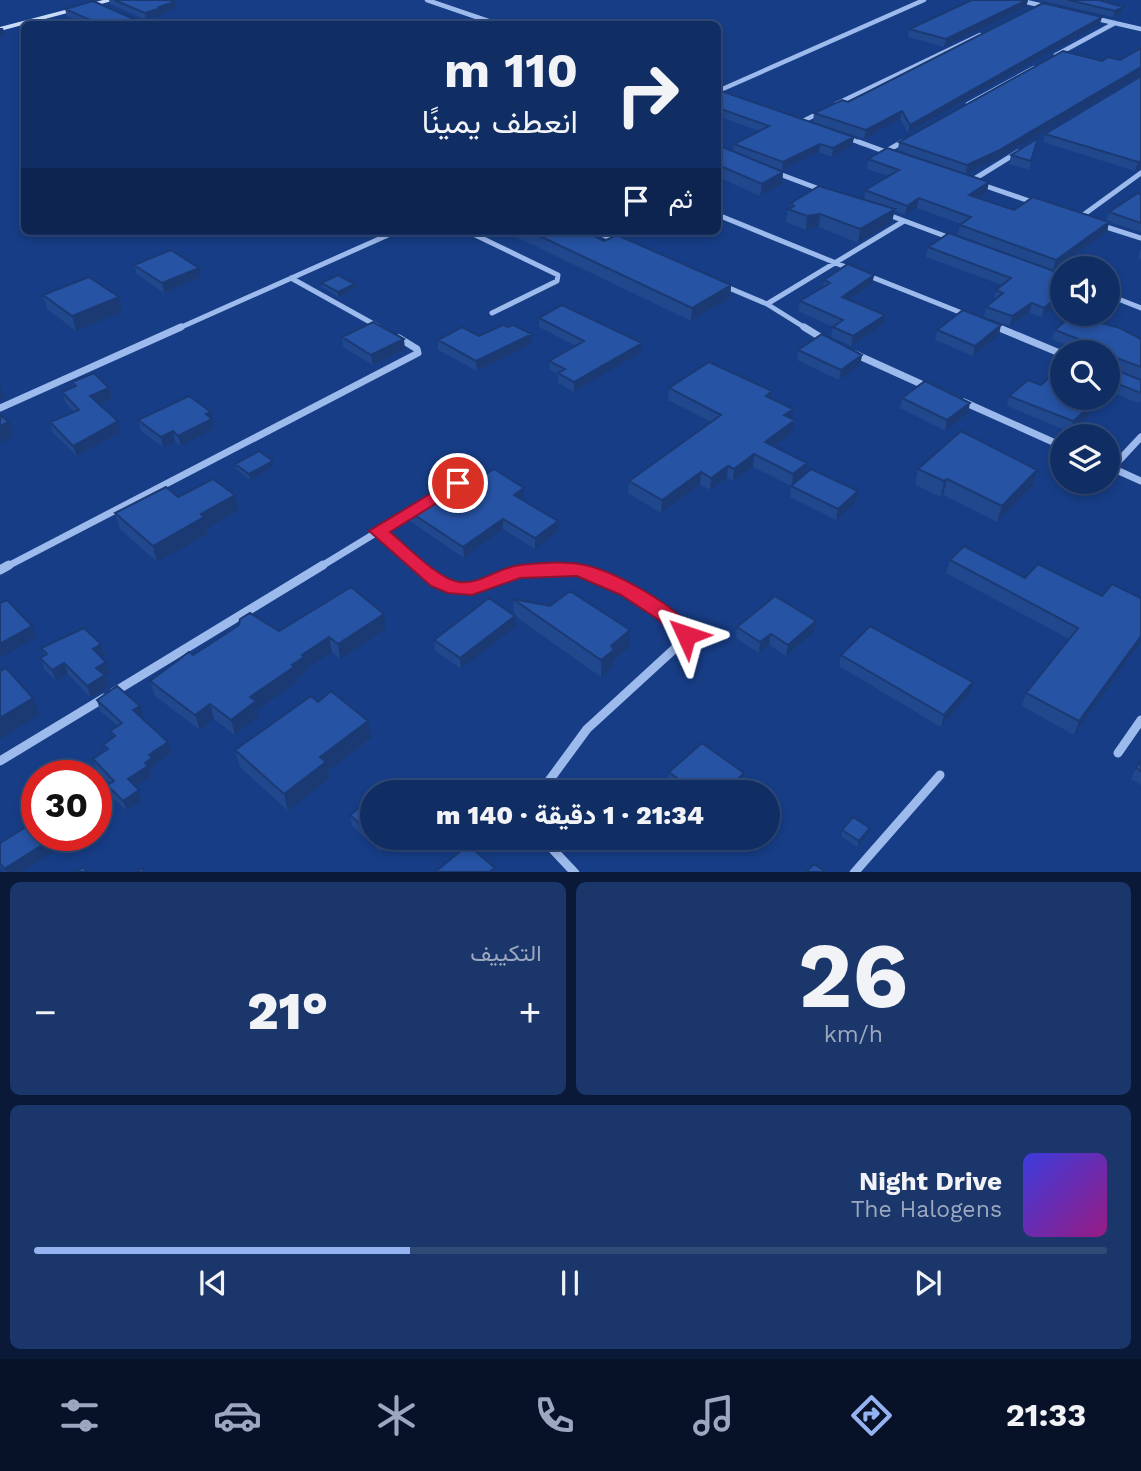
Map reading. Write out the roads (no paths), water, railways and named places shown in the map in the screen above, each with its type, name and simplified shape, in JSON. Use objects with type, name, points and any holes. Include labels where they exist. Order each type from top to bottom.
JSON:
[{"type":"main road","points":[[31,21],[111,0]]},
{"type":"main road","points":[[0,29],[21,24]]},
{"type":"street","points":[[427,0],[488,21]]},
{"type":"street","points":[[721,92],[924,0]]},
{"type":"street","points":[[1018,0],[1053,8]]},
{"type":"street","points":[[96,4],[108,9]]},
{"type":"street","points":[[1029,11],[1041,5]]},
{"type":"street","points":[[1090,17],[1141,29]]},
{"type":"street","points":[[1046,61],[1115,23]]},
{"type":"street","points":[[801,122],[992,29]]},
{"type":"street","points":[[966,105],[1035,67]]},
{"type":"street","points":[[721,95],[729,99]]},
{"type":"street","points":[[789,118],[813,126]]},
{"type":"street","points":[[837,135],[897,156]]},
{"type":"street","points":[[885,152],[908,139]]},
{"type":"street","points":[[971,181],[1030,145]]},
{"type":"street","points":[[771,171],[831,194]]},
{"type":"street","points":[[1079,218],[1141,173]]},
{"type":"street","points":[[958,176],[1043,205]]},
{"type":"street","points":[[880,212],[955,239]]},
{"type":"street","points":[[1067,214],[1141,238]]},
{"type":"street","points":[[721,216],[974,318]]},
{"type":"street","points":[[767,304],[904,221]]},
{"type":"street","points":[[0,408],[388,235]]},
{"type":"street","points":[[475,235],[558,275],[557,281],[492,313]]},
{"type":"street","points":[[603,235],[631,247]]},
{"type":"street","points":[[0,570],[418,353],[411,345],[290,278]]},
{"type":"street","points":[[718,283],[767,304],[833,345]]},
{"type":"street","points":[[1120,300],[1141,308]]},
{"type":"street","points":[[986,323],[1050,349]]},
{"type":"street","points":[[845,350],[942,393]]},
{"type":"street","points":[[955,398],[1050,441]]},
{"type":"street","points":[[1120,457],[1141,437]]},
{"type":"street","points":[[1120,472],[1141,481]]},
{"type":"street","points":[[0,761],[424,504]]},
{"type":"street","points":[[378,531],[445,586],[472,589],[518,571],[578,570],[602,577],[628,591],[684,630],[683,642],[580,733],[559,759],[547,780]]},
{"type":"street","points":[[1118,753],[1141,720]]},
{"type":"street","points":[[856,872],[940,775]]},
{"type":"street","points":[[553,850],[574,872]]}]
